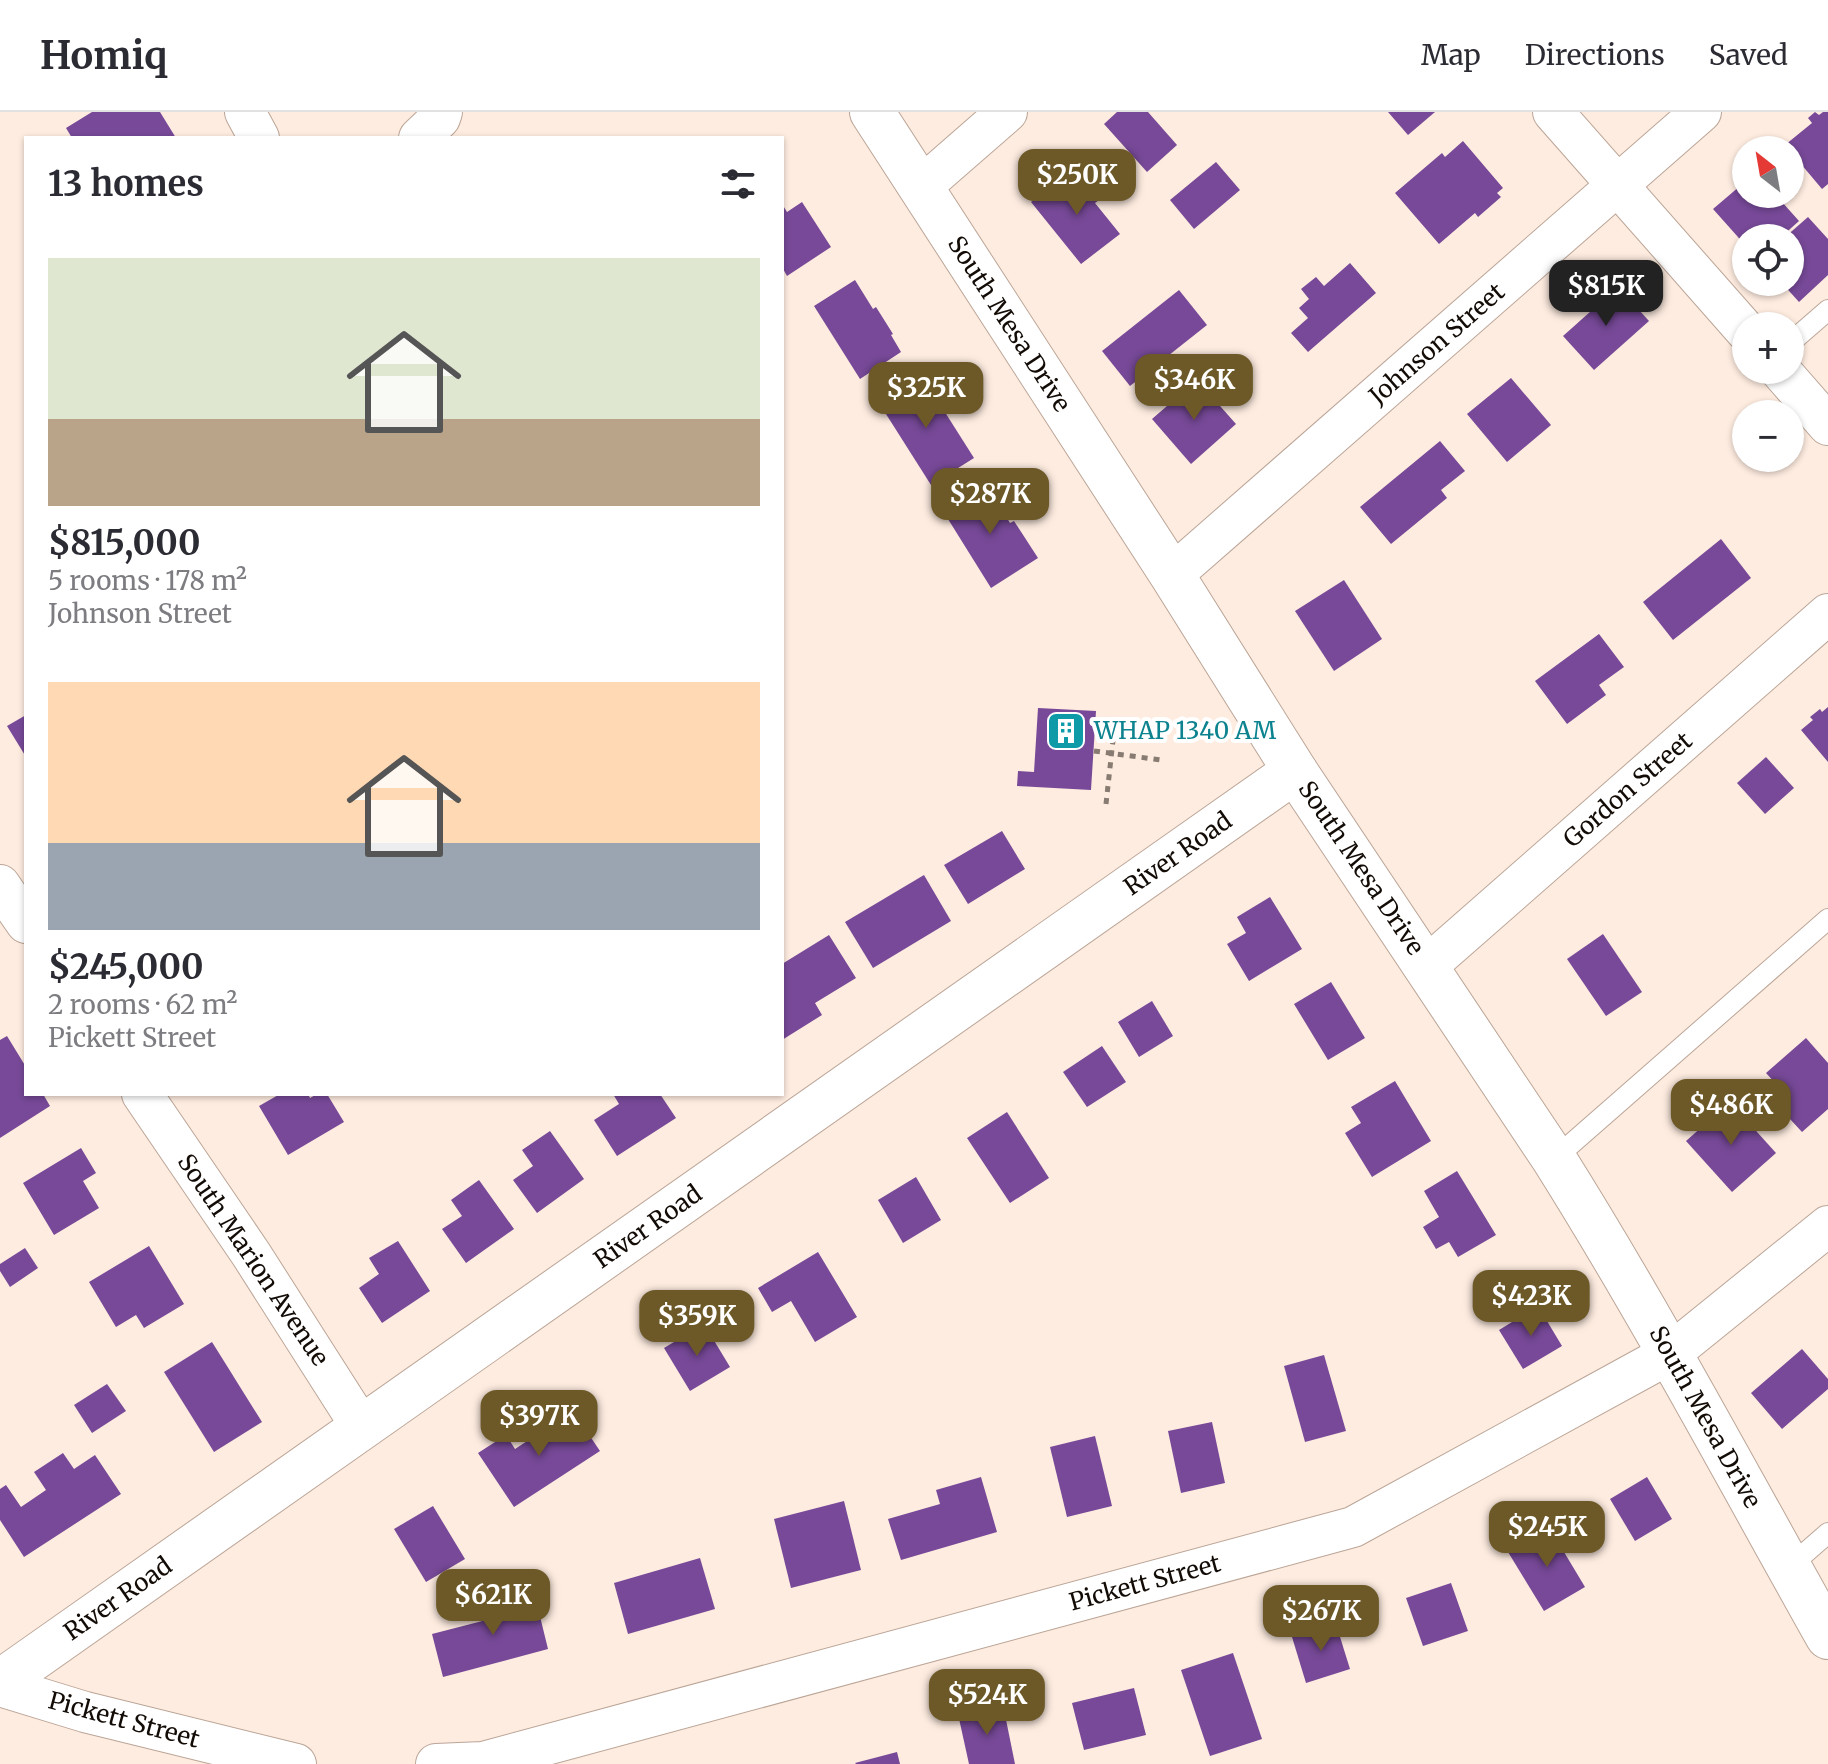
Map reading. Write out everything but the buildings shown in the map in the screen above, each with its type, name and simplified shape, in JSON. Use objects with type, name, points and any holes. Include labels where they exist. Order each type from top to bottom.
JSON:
[{"type":"main road","name":"South Mesa Drive","points":[[872,112],[1295,771],[1593,1221],[1671,1353],[1828,1637]]},
{"type":"main road","name":"River Road","points":[[0,1684],[1295,771]]},
{"type":"street","points":[[245,112],[258,136]]},
{"type":"street","points":[[421,136],[440,118],[442,112]]},
{"type":"street","points":[[921,187],[1007,112]]},
{"type":"street","points":[[1553,112],[1732,315]]},
{"type":"street","name":"Johnson Street","points":[[1172,575],[1701,112]]},
{"type":"street","points":[[1792,384],[1828,425]]},
{"type":"street","name":"Gordon Street","points":[[1427,966],[1828,614]]},
{"type":"street","name":"South Marion Avenue","points":[[143,1096],[251,1254],[362,1428]]},
{"type":"street","name":"Pickett Street","points":[[436,1764],[483,1762],[1353,1527],[1671,1353],[1828,1226]]},
{"type":"street","name":"Pickett Street","points":[[0,1684],[85,1712],[296,1764]]},
{"type":"lane","points":[[1804,331],[1828,310]]},
{"type":"lane","points":[[1554,1159],[1828,919]]},
{"type":"lane","points":[[1789,1567],[1828,1533]]},
{"type":"path","points":[[1106,804],[1113,740]]},
{"type":"path","points":[[1094,751],[1161,760]]},
{"type":"place","name":"WHAP 1340 AM","points":[[1066,731]]}]
